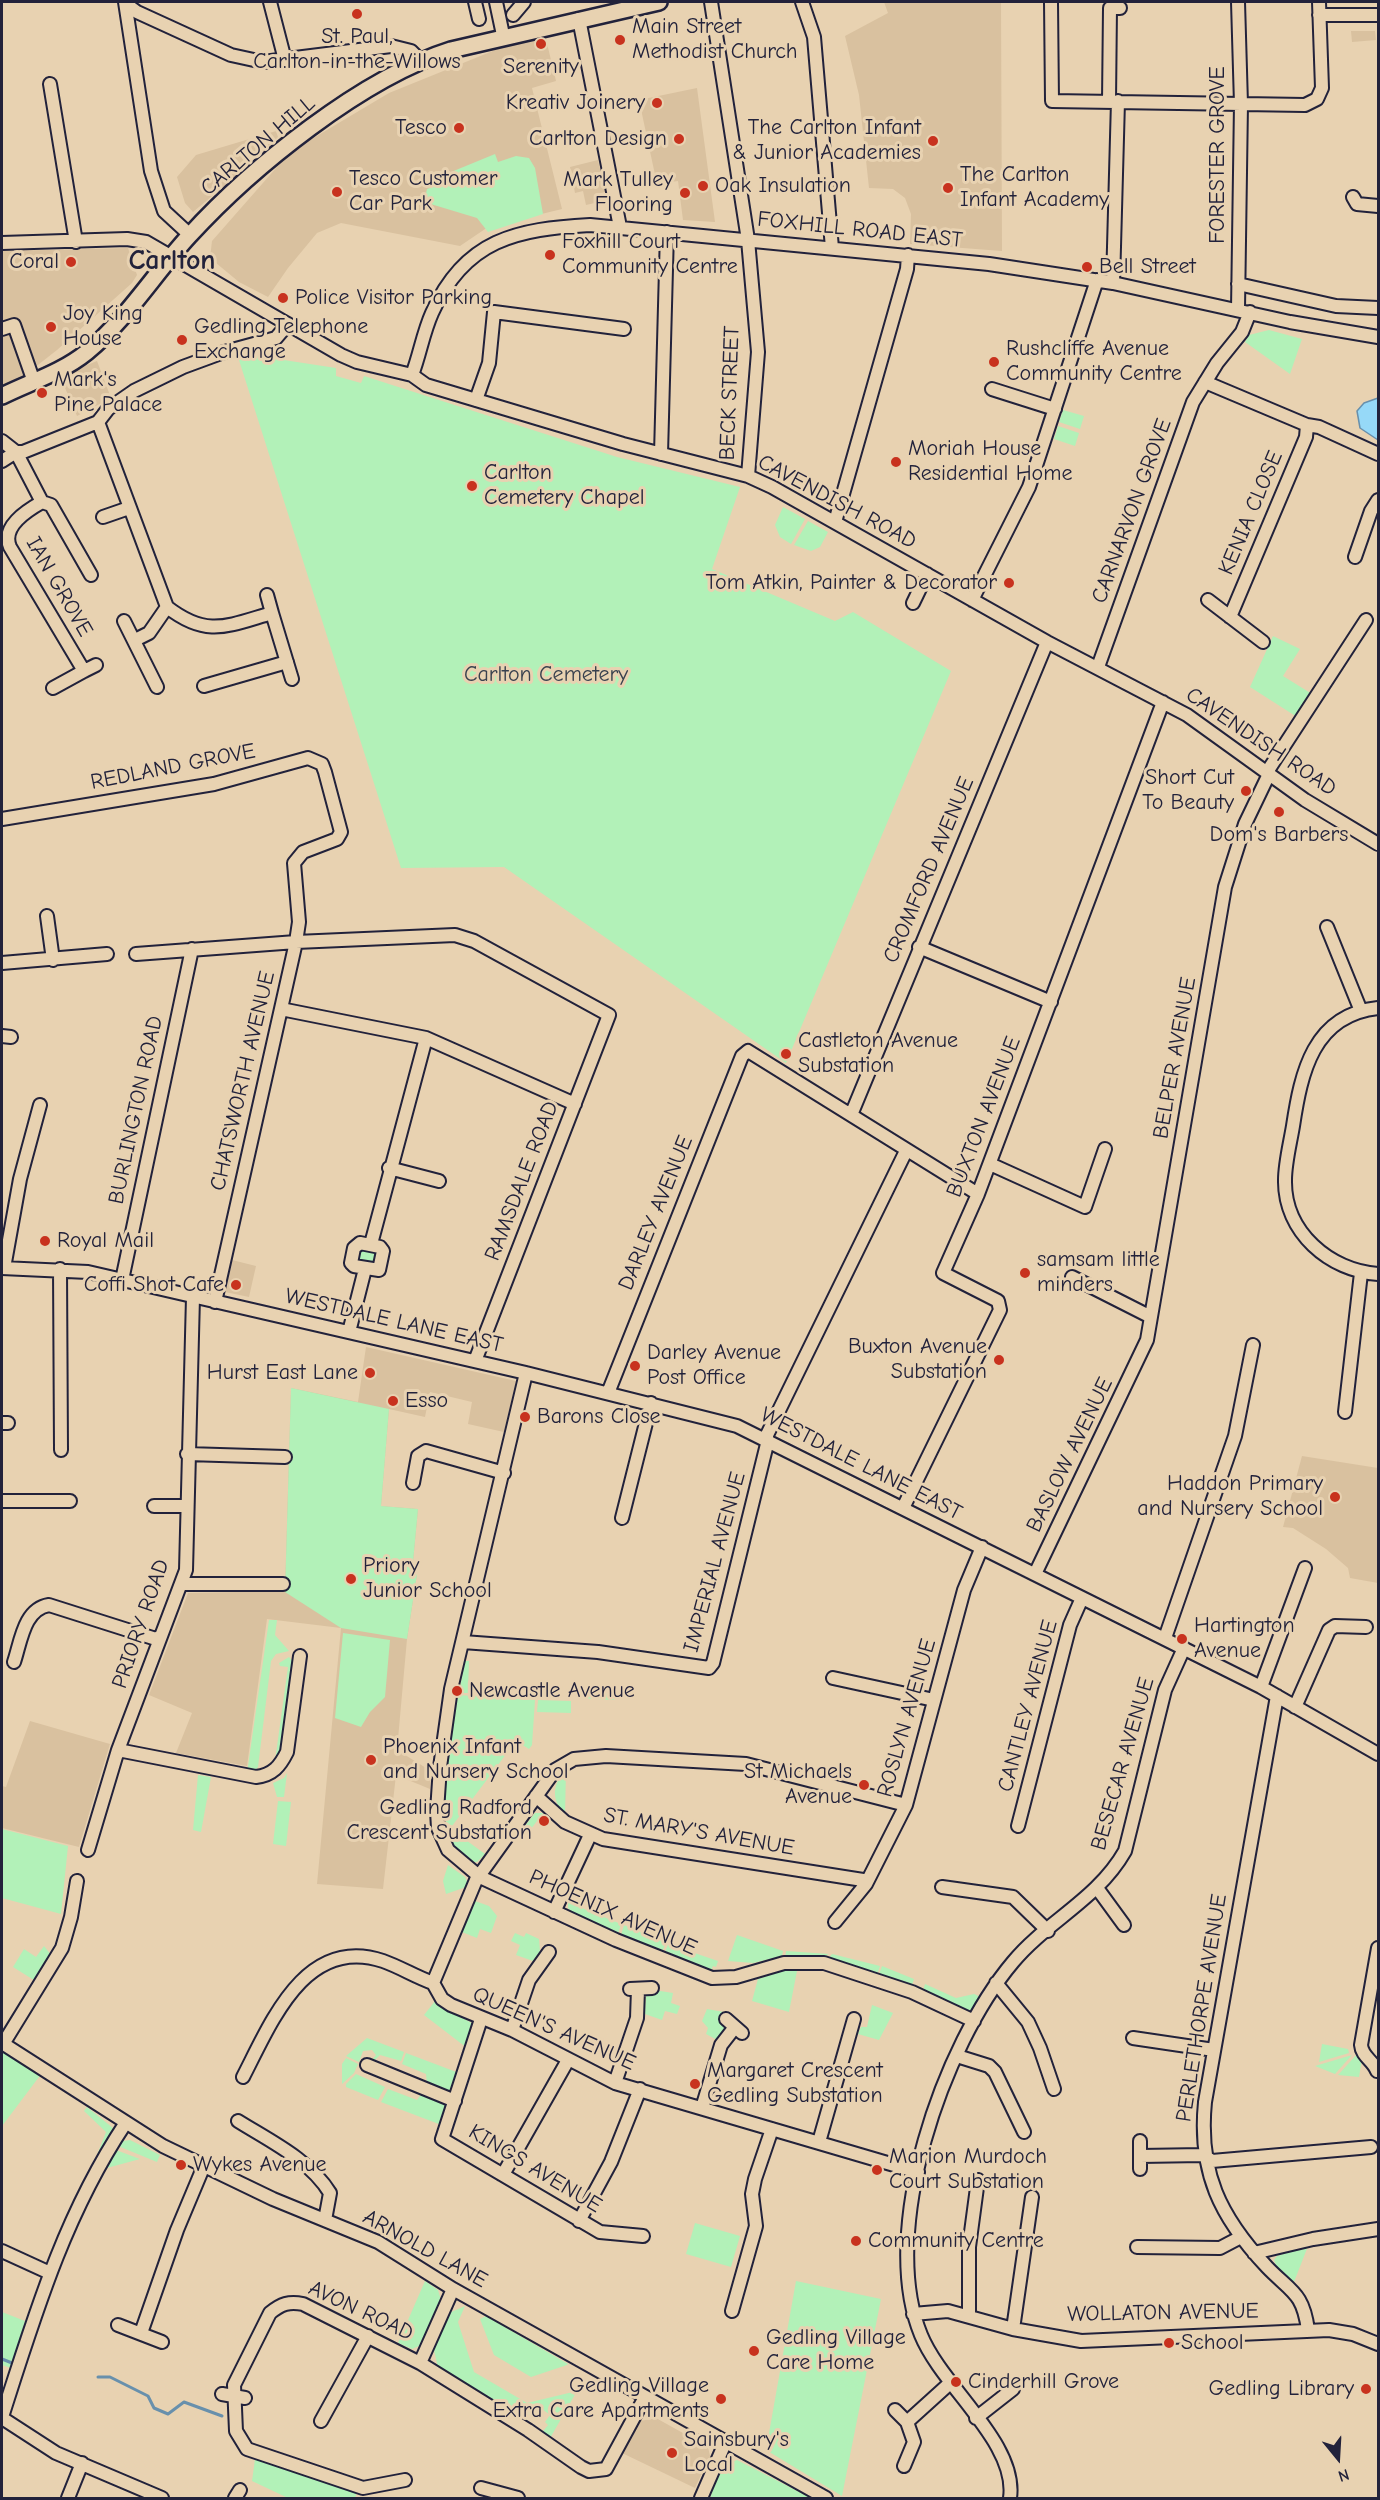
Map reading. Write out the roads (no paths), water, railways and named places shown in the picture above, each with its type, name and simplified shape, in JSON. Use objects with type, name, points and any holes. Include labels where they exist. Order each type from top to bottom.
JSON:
[{"type":"main road","name":"CARLTON HILL","points":[[2,396],[60,370],[87,352],[190,235],[298,136],[420,60],[503,35],[659,2]]},
{"type":"street","points":[[270,2],[285,60]]},
{"type":"street","points":[[475,2],[479,19]]},
{"type":"street","points":[[496,2],[503,35]]},
{"type":"street","points":[[513,15],[524,2]]},
{"type":"street","name":"BECK STREET","points":[[711,2],[748,240],[758,352],[748,476]]},
{"type":"street","points":[[801,2],[814,37],[832,248]]},
{"type":"street","points":[[1051,2],[1052,101],[1305,105],[1317,99],[1322,88],[1319,2]]},
{"type":"street","name":"FORESTER GROVE","points":[[1238,2],[1240,104],[1238,284],[1244,310]]},
{"type":"street","points":[[125,3],[132,10],[231,55],[263,62],[391,46],[411,51],[420,60]]},
{"type":"street","points":[[125,3],[151,171],[164,211],[190,235]]},
{"type":"street","points":[[1113,283],[1113,101],[1110,8],[1120,8]]},
{"type":"street","points":[[1319,15],[1378,15]]},
{"type":"street","points":[[579,19],[620,227]]},
{"type":"street","points":[[50,84],[76,242]]},
{"type":"street","points":[[1353,197],[1357,204],[1378,206]]},
{"type":"street","name":"FOXHILL ROAD EAST","points":[[412,375],[431,314],[443,292],[472,258],[491,244],[543,228],[620,227],[908,255],[1097,280],[1244,310],[1290,322],[1378,338]]},
{"type":"street","points":[[661,454],[666,232]]},
{"type":"street","name":"CAVENDISH ROAD","points":[[2,243],[76,242],[127,238],[146,242],[357,362],[412,375],[426,385],[661,454],[748,476],[835,522],[1047,642],[1163,702],[1214,734],[1311,803],[1378,844]]},
{"type":"street","points":[[835,522],[907,269],[908,255]]},
{"type":"street","points":[[972,600],[1029,487],[1097,280]]},
{"type":"street","points":[[1238,284],[1336,306],[1378,308]]},
{"type":"street","name":"CARNARVON GROVE","points":[[1098,668],[1193,402],[1242,332],[1244,310]]},
{"type":"street","points":[[476,400],[489,363],[494,312],[624,329]]},
{"type":"street","points":[[2,461],[16,452],[98,422],[108,410],[134,391],[183,367],[220,353],[273,339],[281,334],[288,324]]},
{"type":"street","points":[[2,329],[14,325],[34,382]]},
{"type":"street","points":[[1205,382],[1307,425],[1319,427],[1378,454]]},
{"type":"street","points":[[992,389],[1055,409]]},
{"type":"street","points":[[98,422],[167,607],[193,624],[207,628],[224,627],[272,613]]},
{"type":"street","name":"KENIA CLOSE","points":[[1230,617],[1306,437],[1307,425]]},
{"type":"street","points":[[2,441],[16,452],[42,502],[51,505],[91,575]]},
{"type":"street","points":[[1355,557],[1371,511],[1378,500]]},
{"type":"street","name":"IAN GROVE","points":[[42,502],[28,510],[9,529],[8,542],[84,671]]},
{"type":"street","points":[[104,517],[129,508]]},
{"type":"street","points":[[914,603],[927,574]]},
{"type":"street","points":[[267,595],[292,679]]},
{"type":"street","name":"KENIA CLOSE","points":[[1208,600],[1263,642]]},
{"type":"street","points":[[135,640],[148,633],[167,607]]},
{"type":"street","name":"BELPER AVENUE","points":[[1142,1355],[1151,1317],[1225,887],[1245,824],[1268,773],[1366,620]]},
{"type":"street","points":[[124,621],[158,687]]},
{"type":"street","name":"CROMFORD AVENUE","points":[[851,1115],[1047,642]]},
{"type":"street","points":[[204,686],[287,662]]},
{"type":"street","name":"IAN GROVE","points":[[53,688],[96,665]]},
{"type":"street","name":"BUXTON AVENUE","points":[[903,1508],[1000,1310],[998,1301],[943,1274],[990,1164],[1163,702]]},
{"type":"street","name":"REDLAND GROVE","points":[[2,819],[214,784],[308,758],[322,764],[341,825],[341,832],[331,843],[297,856],[294,869]]},
{"type":"street","name":"CHATSWORTH AVENUE","points":[[215,1302],[296,942],[299,922],[294,869]]},
{"type":"street","points":[[47,915],[53,960]]},
{"type":"street","points":[[1327,927],[1361,1011]]},
{"type":"street","name":"RAMSDALE ROAD","points":[[296,942],[455,935],[474,940],[609,1015],[475,1361]]},
{"type":"street","points":[[135,954],[296,942]]},
{"type":"street","points":[[919,947],[1051,1002]]},
{"type":"street","name":"BURLINGTON ROAD","points":[[122,1280],[192,949]]},
{"type":"street","points":[[2,963],[106,954]]},
{"type":"street","points":[[1378,1008],[1361,1011],[1338,1024],[1316,1046],[1305,1066],[1285,1180],[1292,1216],[1305,1238],[1321,1253],[1361,1273],[1378,1274]]},
{"type":"street","points":[[280,1009],[426,1038],[575,1104]]},
{"type":"street","points":[[371,1244],[426,1038]]},
{"type":"street","name":"DARLEY AVENUE","points":[[608,1393],[742,1056],[748,1051],[851,1115]]},
{"type":"street","points":[[3,1268],[20,1179],[40,1105]]},
{"type":"street","points":[[851,1115],[978,1194]]},
{"type":"street","points":[[990,1164],[1085,1207],[1105,1149]]},
{"type":"street","name":"IMPERIAL AVENUE","points":[[463,1642],[546,1646],[703,1669],[713,1663],[766,1439],[906,1151]]},
{"type":"street","points":[[390,1168],[439,1181]]},
{"type":"street","points":[[360,1243],[371,1244],[383,1251],[381,1266],[375,1271],[351,1263],[354,1248],[360,1243]]},
{"type":"street","name":"WESTDALE LANE EAST","points":[[3,1268],[60,1269],[122,1280],[711,1417],[766,1439],[1165,1638],[1261,1687],[1378,1754]]},
{"type":"street","points":[[60,1269],[61,1450]]},
{"type":"street","points":[[349,1332],[365,1269]]},
{"type":"street","points":[[1345,1412],[1361,1273]]},
{"type":"street","points":[[1072,1277],[1151,1317]]},
{"type":"street","name":"PRIORY ROAD","points":[[88,1850],[118,1750],[186,1570],[187,1454],[193,1297]]},
{"type":"street","points":[[1165,1638],[1235,1436],[1253,1345]]},
{"type":"street","name":"BASLOW AVENUE","points":[[1035,1574],[1142,1355]]},
{"type":"street","name":"PHOENIX AVENUE","points":[[526,1373],[451,1689],[440,1767],[438,1828],[441,1840],[452,1856],[480,1877],[554,1912],[661,1959],[711,1978],[736,1977],[799,1961],[824,1963],[912,1992],[974,2021]]},
{"type":"street","points":[[622,1518],[651,1402]]},
{"type":"street","points":[[413,1483],[418,1456],[420,1452],[426,1451],[504,1473]]},
{"type":"street","points":[[187,1454],[285,1457]]},
{"type":"street","points":[[2,1501],[70,1501]]},
{"type":"street","points":[[154,1506],[187,1506]]},
{"type":"street","name":"ROSLYN AVENUE","points":[[835,1922],[866,1884],[906,1805],[964,1590],[982,1547]]},
{"type":"street","points":[[1261,1687],[1305,1568]]},
{"type":"street","points":[[182,1584],[283,1584]]},
{"type":"street","name":"CANTLEY AVENUE","points":[[1018,1826],[1070,1625],[1082,1598]]},
{"type":"street","points":[[14,1662],[31,1612],[38,1607],[49,1605],[156,1640],[159,1637]]},
{"type":"street","points":[[1295,1707],[1329,1630],[1335,1626],[1366,1627]]},
{"type":"street","name":"BESECAR AVENUE","points":[[1010,2499],[1012,2487],[1006,2461],[995,2441],[950,2384],[926,2346],[913,2314],[908,2274],[908,2234],[918,2172],[934,2110],[974,2021],[996,1983],[1015,1959],[1097,1887],[1117,1865],[1125,1851],[1165,1690],[1184,1648]]},
{"type":"street","points":[[118,1750],[256,1778],[268,1775],[282,1763],[287,1752],[300,1656]]},
{"type":"street","points":[[833,1678],[934,1700]]},
{"type":"street","name":"PERLETHORPE AVENUE","points":[[1277,1696],[1214,2050],[1203,2119],[1203,2155],[1216,2199],[1254,2253],[1300,2298],[1308,2330]]},
{"type":"street","points":[[243,2077],[282,2005],[299,1984],[320,1965],[334,1959],[382,1960],[433,1983],[462,1911],[480,1877],[555,1770],[569,1760],[606,1756],[746,1764],[906,1805]]},
{"type":"street","name":"ST. MARY'S AVENUE","points":[[536,1796],[565,1822],[603,1839],[863,1880],[866,1884]]},
{"type":"street","points":[[554,1912],[590,1835]]},
{"type":"street","points":[[2,2044],[62,1948],[71,1917],[77,1881]]},
{"type":"street","points":[[942,1887],[1012,1897],[1048,1931]]},
{"type":"street","points":[[1097,1887],[1124,1925]]},
{"type":"street","points":[[1377,2071],[1361,2049],[1378,1948]]},
{"type":"street","points":[[512,2030],[529,1980],[549,1952]]},
{"type":"street","name":"QUEEN'S AVENUE","points":[[433,1983],[442,1999],[451,2006],[512,2030],[615,2083],[918,2172]]},
{"type":"street","points":[[996,1983],[1028,2022],[1054,2089]]},
{"type":"street","points":[[615,2083],[637,2018],[634,1989],[652,1988]]},
{"type":"street","points":[[1367,2015],[1371,2020],[1378,2021]]},
{"type":"street","points":[[367,2066],[455,2101],[481,2019]]},
{"type":"street","points":[[819,2142],[855,2019]]},
{"type":"street","points":[[702,2108],[721,2045],[734,2026]]},
{"type":"street","points":[[1133,2038],[1214,2050]]},
{"type":"street","name":"ARNOLD LANE","points":[[2,2044],[125,2124],[203,2168],[378,2242],[453,2289],[826,2499]]},
{"type":"street","points":[[957,2056],[989,2066],[995,2072],[1024,2132]]},
{"type":"street","points":[[501,2174],[505,2171],[568,2060]]},
{"type":"street","points":[[579,2221],[611,2162],[640,2089]]},
{"type":"street","name":"KINGS AVENUE","points":[[455,2101],[442,2139],[600,2232],[643,2236]]},
{"type":"street","points":[[238,2121],[285,2150],[320,2178],[330,2193],[325,2220]]},
{"type":"street","points":[[125,2124],[82,2195],[50,2273],[2,2417],[57,2453],[162,2499]]},
{"type":"street","points":[[732,2311],[756,2226],[752,2194],[755,2179],[772,2129]]},
{"type":"street","points":[[1140,2141],[1140,2162],[1203,2155],[1212,2162],[1371,2147]]},
{"type":"street","points":[[141,2333],[203,2168]]},
{"type":"street","points":[[969,2316],[969,2247],[978,2180]]},
{"type":"street","points":[[1014,2328],[1032,2197]]},
{"type":"street","points":[[1254,2253],[1312,2239],[1378,2229]]},
{"type":"street","points":[[1137,2247],[1220,2248],[1241,2237]]},
{"type":"street","points":[[2,2251],[50,2273]]},
{"type":"street","name":"AVON ROAD","points":[[420,2363],[453,2289]]},
{"type":"street","name":"AVON ROAD","points":[[390,2484],[363,2488],[353,2486],[247,2449],[236,2431],[234,2385],[270,2313],[278,2306],[291,2302],[303,2304],[420,2363],[589,2471],[606,2469],[610,2464],[645,2397]]},
{"type":"street","name":"WOLLATON AVENUE","points":[[913,2314],[940,2310],[1081,2341],[1308,2330],[1346,2332],[1378,2344]]},
{"type":"street","points":[[118,2325],[162,2342]]},
{"type":"street","points":[[322,2412],[369,2337]]},
{"type":"street","points":[[907,2422],[950,2384]]},
{"type":"street","points":[[976,2418],[1013,2389]]},
{"type":"street","points":[[895,2410],[907,2422],[914,2442],[904,2466]]},
{"type":"street","points":[[701,2499],[725,2443]]},
{"type":"street","points":[[68,2499],[82,2463]]},
{"type":"street","points":[[394,2498],[390,2484],[405,2480]]},
{"type":"street","points":[[488,2492],[518,2499]]},
{"type":"water","points":[[1378,398],[1378,440],[1360,428],[1357,411],[1364,403]]},
{"type":"waterway","points":[[2,2359],[12,2363]]},
{"type":"waterway","points":[[98,2377],[110,2377],[148,2396],[154,2408],[168,2414],[184,2402],[222,2416]]},
{"type":"place","name":"St. Paul, Carlton-in-the-Willows","points":[[357,14]]},
{"type":"place","name":"Main Street Methodist Church","points":[[620,40]]},
{"type":"place","name":"Serenity","points":[[541,44]]},
{"type":"place","name":"Kreativ Joinery","points":[[657,103]]},
{"type":"place","name":"Tesco","points":[[459,128]]},
{"type":"place","name":"Carlton Design","points":[[679,139]]},
{"type":"place","name":"The Carlton Infant & Junior Academies","points":[[933,141]]},
{"type":"place","name":"Oak Insulation","points":[[703,186]]},
{"type":"place","name":"The Carlton Infant Academy","points":[[948,188]]},
{"type":"place","name":"Tesco Customer Car Park","points":[[337,192]]},
{"type":"place","name":"Mark Tulley Flooring","points":[[685,193]]},
{"type":"place","name":"Foxhill Court Community Centre","points":[[550,255]]},
{"type":"place","name":"Coral","points":[[71,262]]},
{"type":"place","name":"Bell Street","points":[[1087,267]]},
{"type":"place","name":"Police Visitor Parking","points":[[283,298]]},
{"type":"place","name":"Joy King House","points":[[51,327]]},
{"type":"place","name":"Gedling Telephone Exchange","points":[[182,340]]},
{"type":"place","name":"Rushcliffe Avenue Community Centre","points":[[994,362]]},
{"type":"place","name":"Mark's Pine Palace","points":[[42,393]]},
{"type":"place","name":"Moriah House Residential Home","points":[[896,462]]},
{"type":"place","name":"Carlton Cemetery Chapel","points":[[472,486]]},
{"type":"place","name":"Tom Atkin, Painter & Decorator","points":[[1009,583]]},
{"type":"place","name":"Short Cut To Beauty","points":[[1246,791]]},
{"type":"place","name":"Dom's Barbers","points":[[1279,812]]},
{"type":"place","name":"Castleton Avenue Substation","points":[[786,1054]]},
{"type":"place","name":"Royal Mail","points":[[45,1241]]},
{"type":"place","name":"samsam little minders","points":[[1025,1273]]},
{"type":"place","name":"Coffi Shot Cafe","points":[[236,1285]]},
{"type":"place","name":"Buxton Avenue Substation","points":[[999,1360]]},
{"type":"place","name":"Darley Avenue Post Office","points":[[635,1366]]},
{"type":"place","name":"Hurst East Lane","points":[[370,1373]]},
{"type":"place","name":"Esso","points":[[393,1401]]},
{"type":"place","name":"Barons Close","points":[[525,1417]]},
{"type":"place","name":"Haddon Primary and Nursery School","points":[[1335,1497]]},
{"type":"place","name":"Priory Junior School","points":[[351,1579]]},
{"type":"place","name":"Hartington Avenue","points":[[1182,1639]]},
{"type":"place","name":"Newcastle Avenue","points":[[457,1691]]},
{"type":"place","name":"Phoenix Infant and Nursery School","points":[[371,1760]]},
{"type":"place","name":"St Michaels Avenue","points":[[864,1785]]},
{"type":"place","name":"Gedling Radford Crescent Substation","points":[[544,1821]]},
{"type":"place","name":"Margaret Crescent Gedling Substation","points":[[695,2084]]},
{"type":"place","name":"Wykes Avenue","points":[[181,2165]]},
{"type":"place","name":"Marion Murdoch Court Substation","points":[[877,2170]]},
{"type":"place","name":"Community Centre","points":[[856,2241]]},
{"type":"place","name":"School","points":[[1169,2343]]},
{"type":"place","name":"Gedling Village Care Home","points":[[754,2351]]},
{"type":"place","name":"Cinderhill Grove","points":[[956,2382]]},
{"type":"place","name":"Gedling Library","points":[[1366,2389]]},
{"type":"place","name":"Gedling Village Extra Care Apartments","points":[[721,2399]]},
{"type":"place","name":"Sainsbury's Local","points":[[672,2453]]},
{"type":"district","name":"Carlton","points":[[172,261]]},
{"type":"park label","name":"Carlton Cemetery","points":[[546,675]]}]
